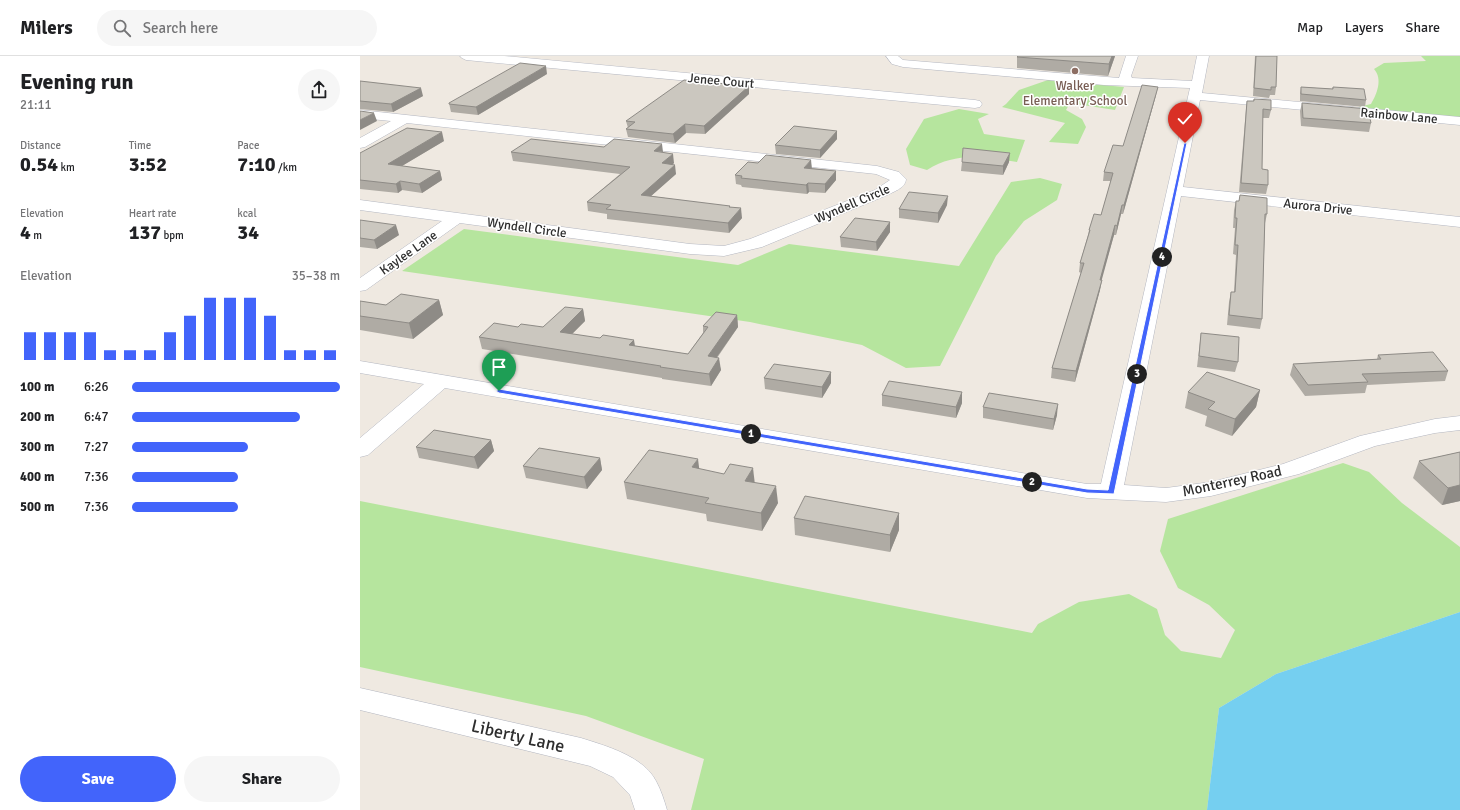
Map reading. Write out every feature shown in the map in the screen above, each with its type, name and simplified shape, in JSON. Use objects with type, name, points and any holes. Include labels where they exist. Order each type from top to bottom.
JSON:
[{"type":"street","name":"Jenee Court","points":[[466,56],[975,104]]},
{"type":"street","name":"Rainbow Lane","points":[[892,56],[893,60],[902,64],[1127,82],[1460,121]]},
{"type":"street","points":[[949,56],[975,69],[980,56]]},
{"type":"street","points":[[1127,82],[1125,76],[1132,56]]},
{"type":"street","points":[[1111,492],[1176,191],[1203,56]]},
{"type":"street","name":"Wyndell Circle","points":[[360,114],[877,170],[894,174],[898,179],[898,183],[880,193],[756,243],[724,251],[690,249],[360,205]]},
{"type":"street","points":[[360,144],[405,119]]},
{"type":"street","name":"Aurora Drive","points":[[1176,191],[1460,222]]},
{"type":"street","name":"Kaylee Lane","points":[[360,286],[457,218]]},
{"type":"street","name":"Monterrey Road","points":[[360,367],[1087,491],[1166,495],[1211,489],[1291,469],[1368,441],[1427,428],[1460,424]]},
{"type":"street","points":[[360,450],[440,381]]},
{"type":"street","name":"Liberty Lane","points":[[360,699],[581,750],[598,756],[624,768],[644,788],[651,810]]},
{"type":"green space","points":[[1421,56],[1460,56],[1460,119],[1350,109],[1371,104],[1379,82],[1377,73],[1374,69],[1384,63],[1426,61]]},
{"type":"green space","points":[[1048,80],[1124,87],[1115,110],[1070,103],[1066,110],[1082,119],[1086,127],[1078,144],[1049,142],[1065,123],[1002,107],[1019,90]]},
{"type":"green space","points":[[959,109],[989,114],[978,119],[984,134],[1025,140],[1017,162],[971,157],[949,160],[927,170],[910,165],[906,149],[924,119]]},
{"type":"green space","points":[[1040,178],[1062,184],[1057,200],[1024,221],[996,256],[940,366],[906,368],[862,345],[750,322],[402,271],[464,229],[738,265],[789,244],[959,266],[1011,182]]},
{"type":"green space","points":[[1343,463],[1369,472],[1402,503],[1460,547],[1460,612],[1276,674],[1219,708],[1207,810],[691,810],[704,759],[586,716],[360,667],[360,501],[1032,633],[1038,624],[1079,602],[1129,594],[1157,609],[1165,635],[1181,651],[1221,658],[1235,630],[1209,605],[1178,588],[1160,551],[1168,519]]},
{"type":"water","points":[[1460,612],[1460,810],[1207,810],[1219,708],[1276,674]]},
{"type":"building","points":[[1112,56],[1109,64],[1017,57]]},
{"type":"building","points":[[1256,56],[1277,56],[1276,87],[1271,87],[1271,90],[1254,88]]},
{"type":"building","points":[[520,63],[546,66],[476,107],[449,104],[449,103]]},
{"type":"building","points":[[684,80],[749,86],[704,126],[685,124],[673,134],[626,129],[635,122],[626,121]]},
{"type":"building","points":[[360,81],[421,88],[391,104],[360,101]]},
{"type":"building","points":[[1142,85],[1158,87],[1124,205],[1122,205],[1117,226],[1115,225],[1100,280],[1102,280],[1076,371],[1052,368],[1084,263],[1080,263],[1094,214],[1101,215],[1113,173],[1104,172],[1113,145],[1123,146]]},
{"type":"building","points":[[1301,87],[1364,89],[1366,100],[1301,94]]},
{"type":"building","points":[[1254,99],[1271,100],[1271,110],[1263,109],[1262,169],[1268,170],[1268,185],[1241,183],[1247,101],[1254,101]]},
{"type":"building","points":[[1302,103],[1368,109],[1371,123],[1303,118]]},
{"type":"building","points":[[360,111],[374,113],[360,120]]},
{"type":"building","points":[[794,126],[837,131],[820,150],[775,145]]},
{"type":"building","points":[[407,128],[442,132],[388,164],[440,171],[419,184],[400,181],[396,184],[360,180],[360,153]]},
{"type":"building","points":[[531,139],[604,147],[614,139],[662,144],[654,151],[673,154],[662,163],[675,165],[641,195],[741,208],[728,223],[606,209],[611,205],[587,202],[630,167],[511,152]]},
{"type":"building","points":[[963,148],[1010,153],[1003,166],[962,162]]},
{"type":"building","points":[[766,155],[811,160],[804,168],[836,171],[825,184],[808,183],[806,185],[741,178],[742,176],[735,175],[748,162],[758,163]]},
{"type":"building","points":[[909,192],[948,196],[938,213],[899,209]]},
{"type":"building","points":[[1240,195],[1267,198],[1267,214],[1265,214],[1262,319],[1229,315],[1231,292],[1235,292],[1238,245],[1235,245],[1237,218],[1235,218],[1236,201],[1239,201]]},
{"type":"building","points":[[855,218],[890,222],[876,242],[840,237]]},
{"type":"building","points":[[360,220],[396,225],[374,240],[360,238]]},
{"type":"building","points":[[401,294],[439,300],[409,323],[360,316],[360,301],[386,305]]},
{"type":"building","points":[[565,307],[583,309],[560,332],[600,338],[603,335],[634,340],[629,345],[688,354],[708,327],[703,326],[716,312],[737,315],[708,356],[719,358],[709,374],[479,337],[494,323],[518,327],[521,324],[543,327]]},
{"type":"building","points":[[1201,333],[1239,337],[1238,362],[1199,356]]},
{"type":"building","points":[[1433,352],[1448,371],[1362,374],[1368,382],[1308,385],[1293,364],[1381,359],[1378,355]]},
{"type":"building","points":[[774,364],[831,372],[822,387],[764,378]]},
{"type":"building","points":[[1207,372],[1260,390],[1235,419],[1208,409],[1215,402],[1188,392]]},
{"type":"building","points":[[889,381],[962,392],[956,407],[882,395]]},
{"type":"building","points":[[989,393],[1058,404],[1054,419],[983,407]]},
{"type":"building","points":[[434,430],[491,440],[474,457],[416,447]]},
{"type":"building","points":[[539,448],[600,458],[584,477],[523,466]]},
{"type":"building","points":[[649,450],[698,459],[692,467],[724,474],[730,464],[753,468],[745,481],[776,486],[761,513],[705,503],[709,498],[624,482]]},
{"type":"building","points":[[1460,452],[1460,485],[1448,488],[1419,461]]},
{"type":"building","points":[[805,496],[899,513],[890,535],[794,518]]},
{"type":"place","name":"Walker Elementary School","points":[[1075,71]]},
{"type":"route","points":[[499,391],[1087,491],[1111,492],[1121,452],[1185,143]]}]
